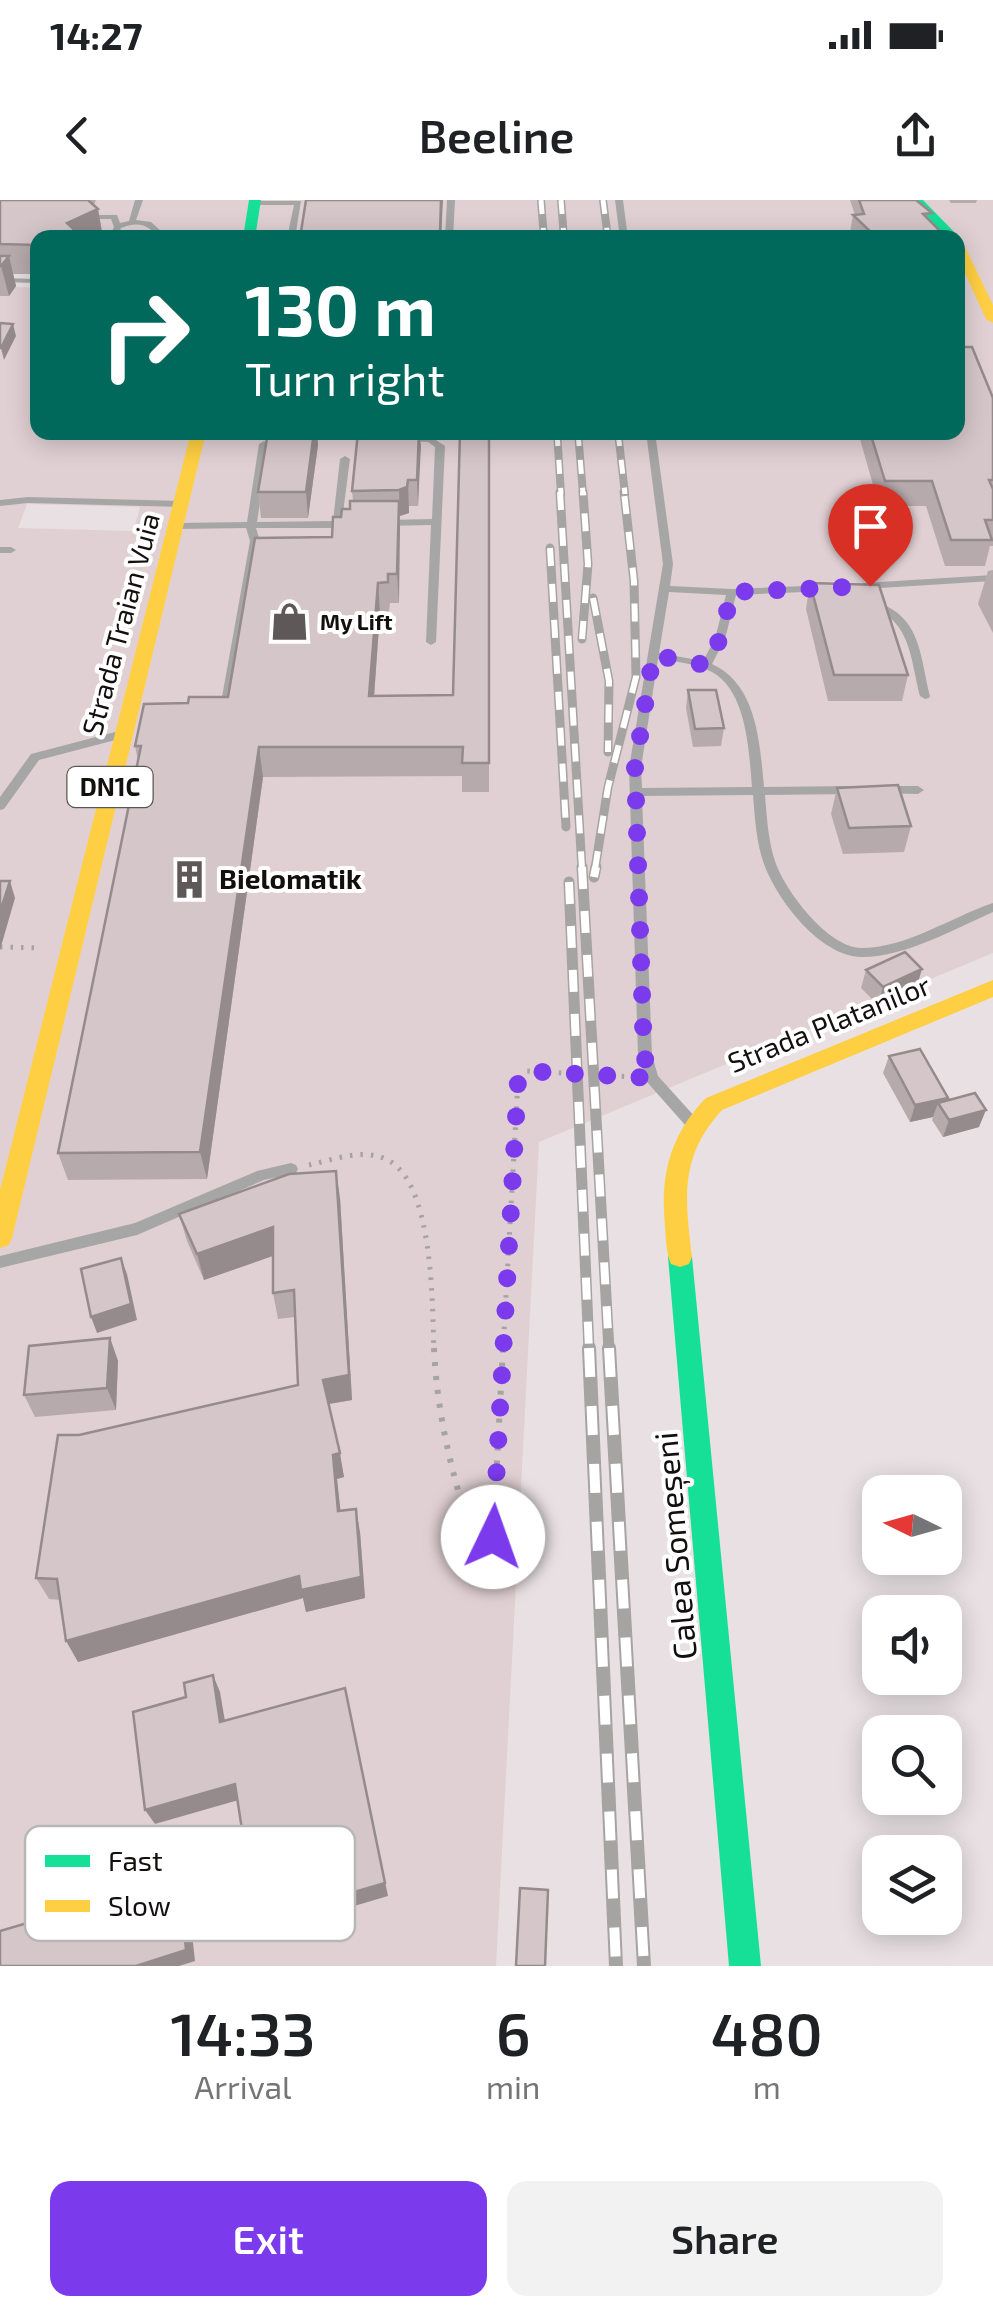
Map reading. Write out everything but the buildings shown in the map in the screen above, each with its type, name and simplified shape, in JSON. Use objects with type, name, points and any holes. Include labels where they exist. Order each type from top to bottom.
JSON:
[{"type":"main road","points":[[916,200],[944,230]]},
{"type":"main road","points":[[250,230],[254,201]]},
{"type":"main road","points":[[965,260],[993,319]]},
{"type":"main road","name":"Strada Traian Vuia","points":[[0,1238],[22,1118],[181,515],[197,440]]},
{"type":"main road","name":"Strada Platanilor","points":[[692,1124],[714,1104],[753,1086],[993,988]]},
{"type":"main road","name":"Calea Someșeni","points":[[692,1124],[680,1154],[673,1194],[694,1377],[745,1966]]},
{"type":"lane","points":[[132,220],[139,200]]},
{"type":"lane","points":[[449,230],[450,200]]},
{"type":"lane","points":[[619,200],[623,230]]},
{"type":"lane","points":[[254,201],[298,204],[293,230]]},
{"type":"lane","points":[[74,216],[114,217],[118,227]]},
{"type":"lane","points":[[117,230],[132,220],[154,230]]},
{"type":"lane","points":[[0,280],[30,281]]},
{"type":"lane","points":[[430,642],[440,446],[431,440]]},
{"type":"lane","points":[[651,440],[668,564],[635,768],[644,1056],[652,1078],[692,1124]]},
{"type":"lane","points":[[227,697],[254,541],[251,527],[264,444]]},
{"type":"lane","points":[[336,525],[345,459]]},
{"type":"lane","points":[[0,504],[28,500],[181,515],[251,527],[353,524]]},
{"type":"lane","points":[[370,524],[437,522]]},
{"type":"lane","points":[[853,587],[993,578]]},
{"type":"lane","points":[[664,588],[732,592],[836,588],[848,600],[888,606],[905,622],[924,696]]},
{"type":"lane","points":[[706,665],[720,639],[732,592]]},
{"type":"lane","points":[[653,655],[706,665],[730,682],[744,710],[761,791],[767,857],[780,888],[812,926],[848,951],[892,948],[993,908]]},
{"type":"lane","points":[[0,806],[35,757],[124,734]]},
{"type":"lane","points":[[636,792],[918,790]]},
{"type":"lane","points":[[0,1262],[136,1228],[262,1175],[291,1169]]},
{"type":"path","points":[[0,947],[43,948]]},
{"type":"path","points":[[291,1169],[371,1152],[399,1167],[414,1192],[426,1237],[438,1412],[472,1536],[476,1542],[489,1544],[493,1537],[518,1081],[526,1071],[652,1078]]},
{"type":"shaded area","points":[[0,200],[993,200],[993,953],[539,1142],[496,1966],[0,1966],[0,286],[30,288],[30,440],[965,440],[965,230],[30,230]],"holes":[[[27,504],[140,508],[133,531],[18,528]]]},
{"type":"railway","points":[[541,200],[543,230]]},
{"type":"railway","points":[[561,200],[563,230]]},
{"type":"railway","points":[[603,200],[607,230]]},
{"type":"railway","points":[[558,440],[561,494]]},
{"type":"railway","points":[[579,440],[583,494]]},
{"type":"railway","points":[[619,440],[625,494]]},
{"type":"railway","points":[[560,492],[582,869]]},
{"type":"railway","points":[[582,639],[588,564],[583,492]]},
{"type":"railway","points":[[595,869],[608,787],[636,677],[634,581],[624,492]]},
{"type":"railway","points":[[550,548],[566,827]]},
{"type":"railway","points":[[593,598],[609,681],[608,752]]},
{"type":"railway","points":[[582,867],[609,1350]]},
{"type":"railway","points":[[594,877],[596,867]]},
{"type":"railway","points":[[569,882],[589,1350]]},
{"type":"railway","points":[[589,1348],[616,1966]]},
{"type":"railway","points":[[609,1348],[644,1966]]},
{"type":"traffic: fast","points":[[250,230],[255,200]]},
{"type":"traffic: fast","points":[[916,200],[945,230]]},
{"type":"traffic: fast","points":[[680,1257],[745,1966]]},
{"type":"traffic: slow","points":[[965,260],[993,319]]},
{"type":"traffic: slow","points":[[0,1238],[197,440]]},
{"type":"traffic: slow","points":[[680,1257],[676,1174],[687,1138],[714,1104],[993,988]]},
{"type":"place","name":"My Lift","points":[[290,622]]},
{"type":"place","name":"Bielomatik","points":[[189,879]]},
{"type":"route","points":[[493,1537],[513,1133],[520,1075],[544,1071],[652,1078],[644,1056],[635,768],[653,655],[706,665],[720,639],[732,592],[870,586]]}]
